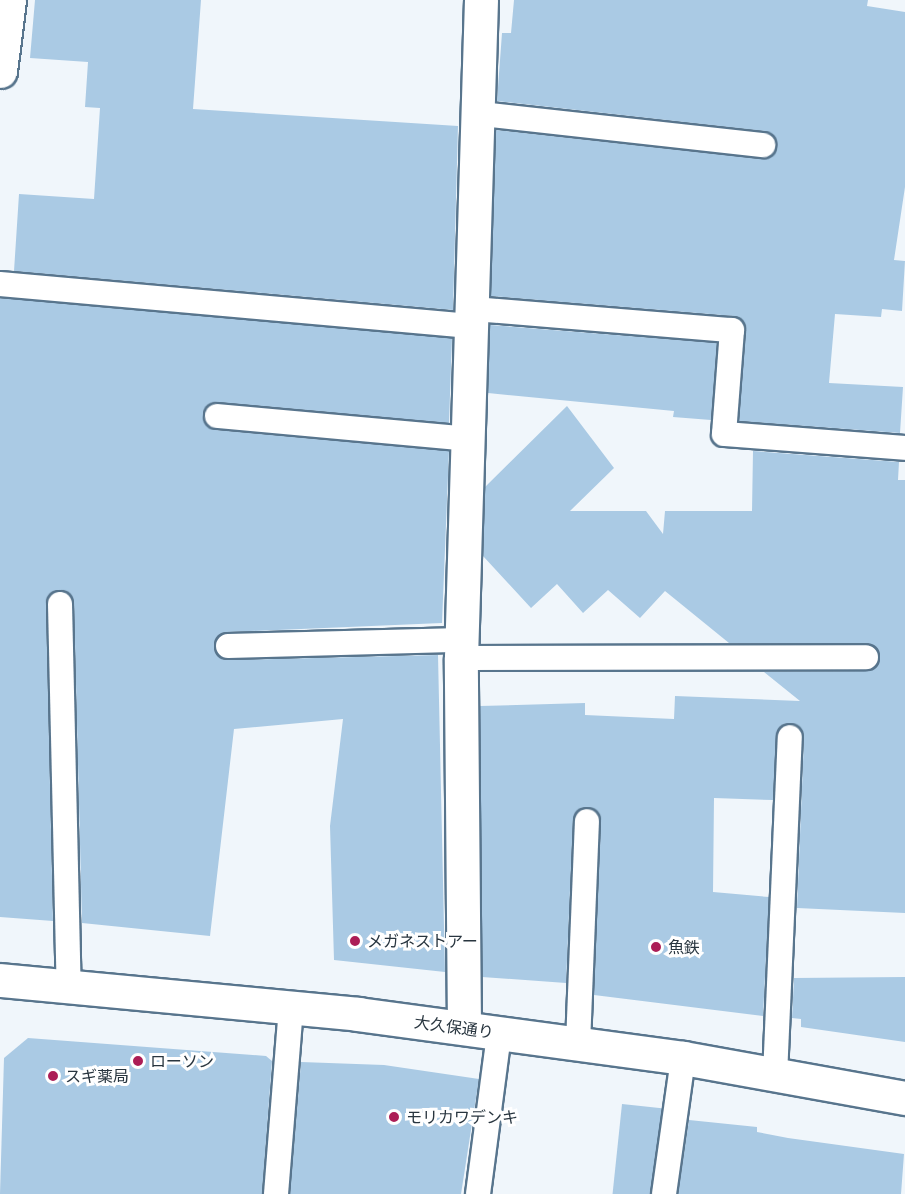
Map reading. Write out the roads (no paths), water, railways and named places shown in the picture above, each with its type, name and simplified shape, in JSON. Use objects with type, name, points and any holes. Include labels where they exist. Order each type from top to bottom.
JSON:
[{"type":"street","points":[[1,55],[9,0]]},
{"type":"street","points":[[464,1028],[461,649],[481,114],[481,0]]},
{"type":"street","name":"大久保通り","points":[[0,980],[291,1006],[464,1028],[683,1059],[905,1098]]},
{"type":"lane","points":[[481,114],[763,145]]},
{"type":"lane","points":[[0,284],[474,318],[732,330],[724,434],[905,448]]},
{"type":"lane","points":[[217,416],[469,440]]},
{"type":"lane","points":[[60,604],[69,986]]},
{"type":"lane","points":[[228,646],[866,657]]},
{"type":"lane","points":[[775,1076],[790,737]]},
{"type":"lane","points":[[578,1044],[587,821]]},
{"type":"lane","points":[[276,1194],[291,1006]]},
{"type":"lane","points":[[478,1194],[499,1034]]},
{"type":"lane","points":[[664,1194],[683,1059]]},
{"type":"place","name":"メガネストアー","points":[[355,941]]},
{"type":"place","name":"魚鉄","points":[[656,947]]},
{"type":"place","name":"ローソン","points":[[138,1061]]},
{"type":"place","name":"スギ薬局","points":[[53,1076]]},
{"type":"place","name":"モリカワデンキ","points":[[394,1117]]}]
